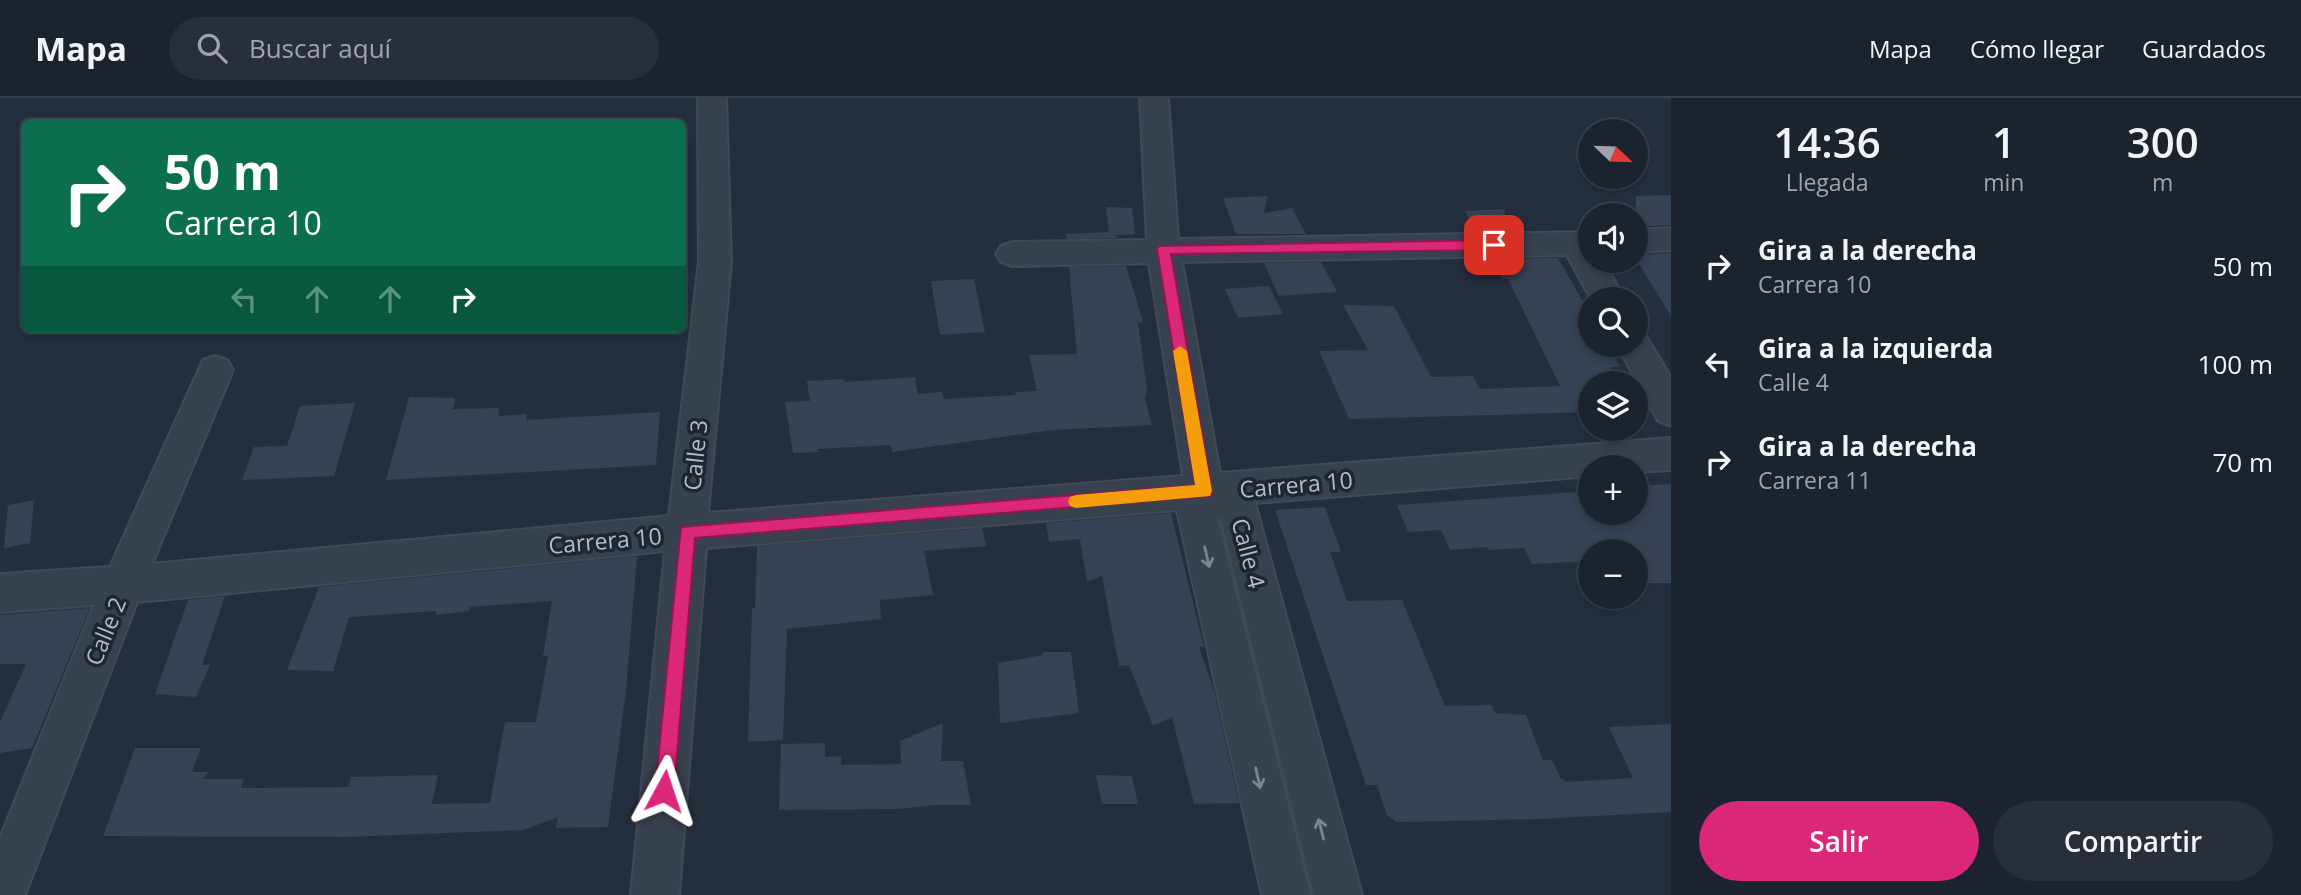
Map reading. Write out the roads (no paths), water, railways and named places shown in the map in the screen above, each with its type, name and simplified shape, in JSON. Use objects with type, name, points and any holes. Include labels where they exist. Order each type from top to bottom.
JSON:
[{"type":"street","name":"Calle 3","points":[[656,895],[687,532],[715,262],[712,98]]},
{"type":"street","points":[[1154,98],[1163,249],[1204,491],[1196,511],[1286,895]]},
{"type":"street","points":[[1648,240],[1671,239]]},
{"type":"street","points":[[1012,254],[1163,249],[1578,244]]},
{"type":"street","points":[[1641,357],[1671,411]]},
{"type":"street","name":"Calle 2","points":[[1,895],[123,585],[215,370]]},
{"type":"street","name":"Carrera 10","points":[[0,593],[123,585],[687,532],[1671,454]]},
{"type":"street","name":"Calle 4","points":[[1204,491],[1238,509],[1338,895]]}]
